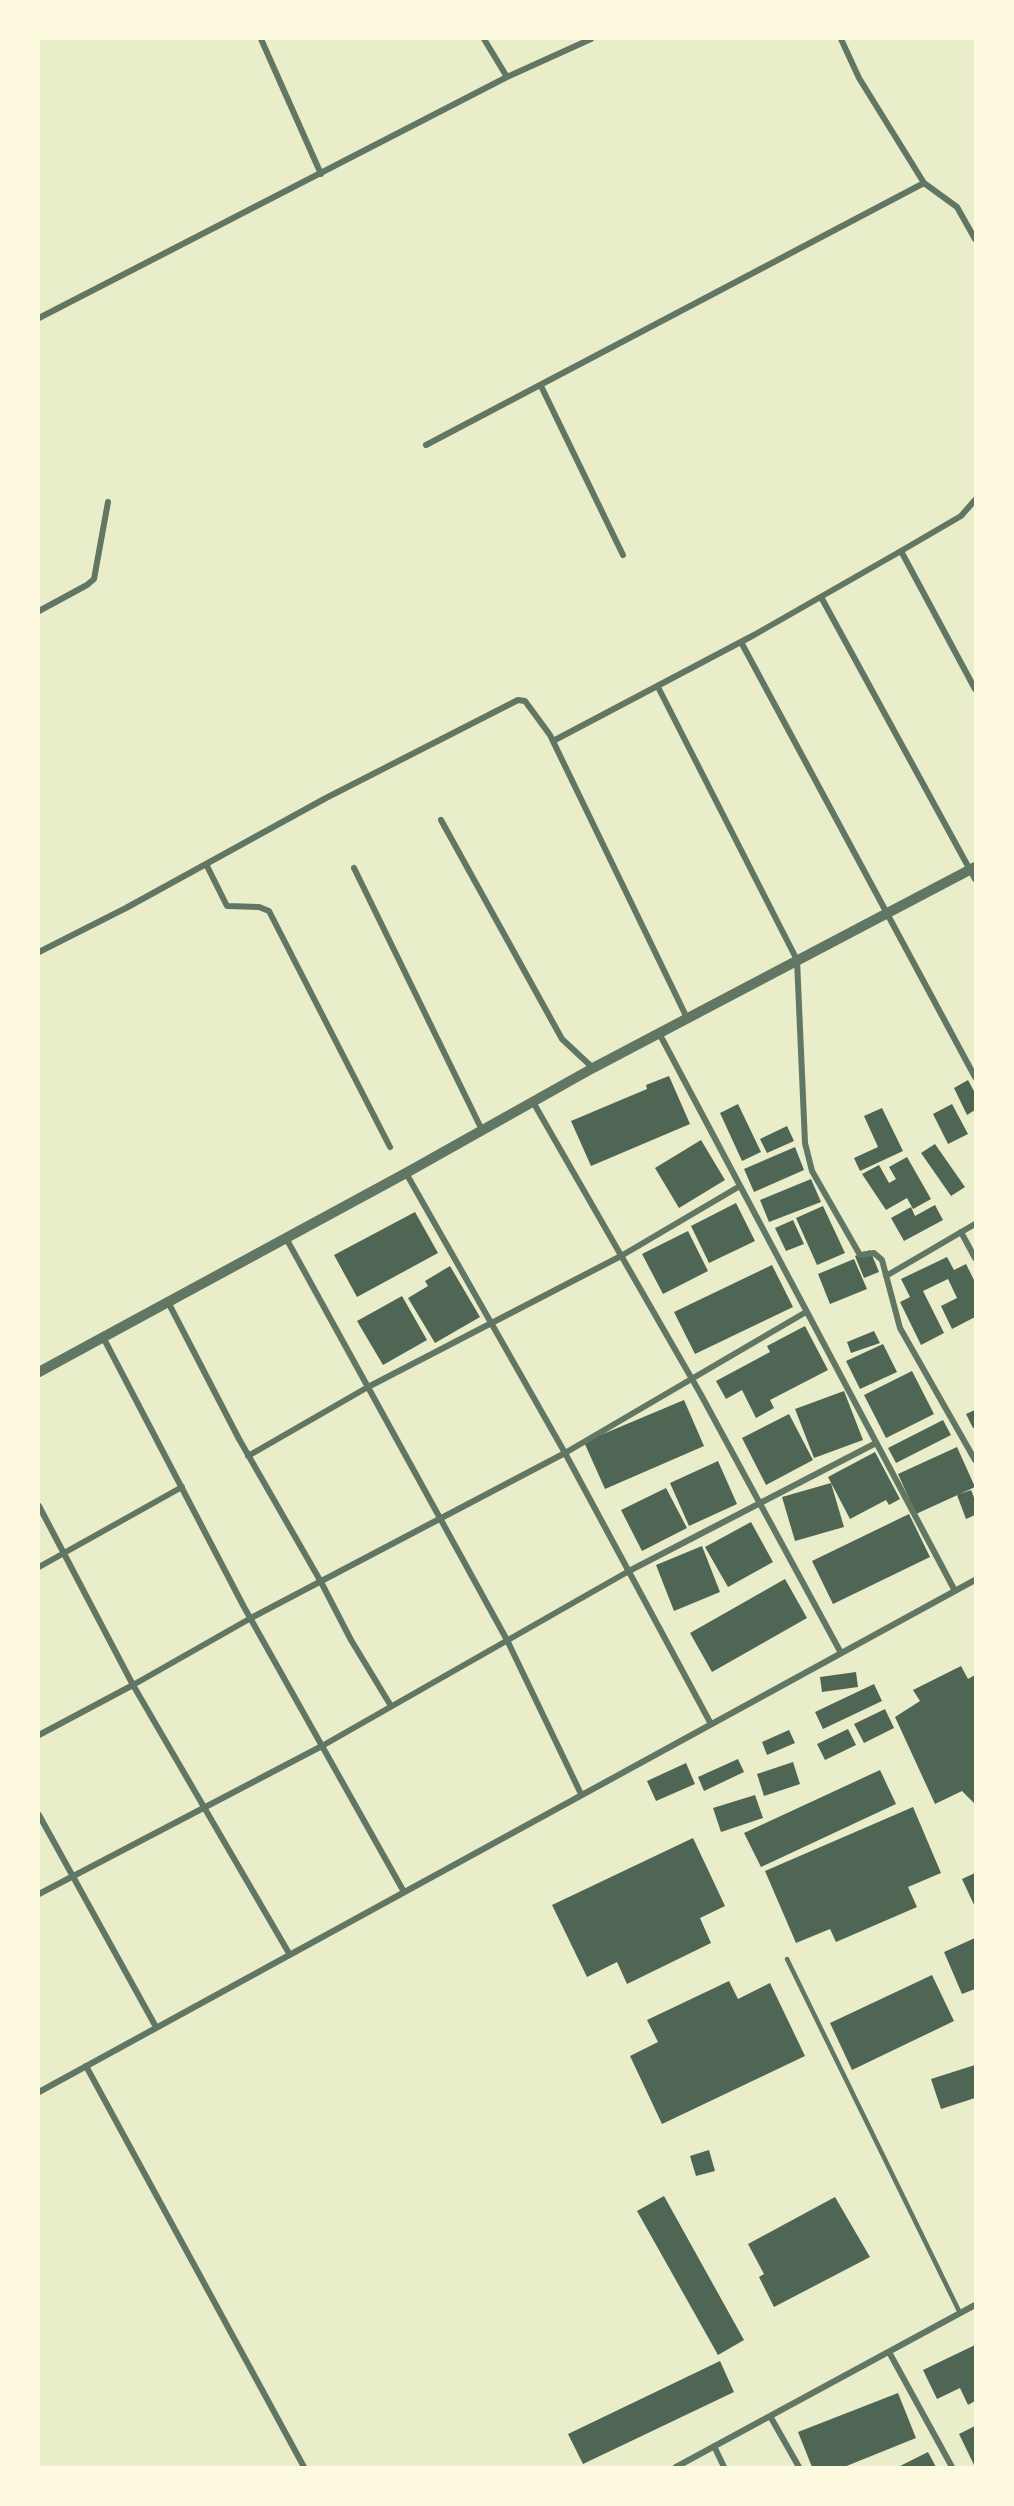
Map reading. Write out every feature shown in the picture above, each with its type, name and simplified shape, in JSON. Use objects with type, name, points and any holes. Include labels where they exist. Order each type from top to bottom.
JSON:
[{"type":"street","points":[[261,39],[321,174]]},
{"type":"street","points":[[484,39],[507,77]]},
{"type":"street","points":[[39,318],[507,77],[591,39]]},
{"type":"street","points":[[842,39],[859,78],[924,183],[957,207],[975,239]]},
{"type":"street","points":[[426,445],[924,183]]},
{"type":"street","points":[[541,386],[623,555]]},
{"type":"street","points":[[553,741],[741,642],[902,551],[961,516],[975,500]]},
{"type":"street","points":[[39,611],[94,579],[108,502]]},
{"type":"street","points":[[902,551],[975,688]]},
{"type":"street","points":[[39,1372],[406,1173],[593,1068],[885,914],[973,872],[821,597]]},
{"type":"street","points":[[741,642],[885,914],[975,1077]]},
{"type":"street","points":[[658,687],[797,960],[805,1143],[812,1171],[860,1255],[874,1253],[882,1260],[900,1328],[975,1460]]},
{"type":"street","points":[[39,952],[326,798],[518,700],[525,701],[553,741],[687,1018]]},
{"type":"street","points":[[441,820],[562,1039],[593,1068]]},
{"type":"street","points":[[206,864],[226,906],[259,907],[269,911],[390,1147]]},
{"type":"street","points":[[354,868],[482,1130]]},
{"type":"street","points":[[659,1033],[955,1591]]},
{"type":"street","points":[[533,1102],[691,1378],[841,1653]]},
{"type":"street","points":[[406,1173],[565,1453],[711,1724]]},
{"type":"street","points":[[248,1456],[368,1387],[621,1256],[740,1186]]},
{"type":"street","points":[[886,1276],[975,1224]]},
{"type":"street","points":[[961,1232],[975,1258]]},
{"type":"street","points":[[285,1237],[507,1640],[581,1794]]},
{"type":"street","points":[[168,1301],[248,1456],[321,1582],[351,1640],[391,1706]]},
{"type":"street","points":[[39,1735],[251,1618],[565,1453],[806,1312]]},
{"type":"street","points":[[103,1337],[251,1618],[404,1892]]},
{"type":"street","points":[[39,1894],[322,1746],[629,1571],[876,1443]]},
{"type":"street","points":[[39,1568],[182,1487]]},
{"type":"street","points":[[39,1506],[133,1685],[290,1954]]},
{"type":"street","points":[[39,2092],[975,1580]]},
{"type":"street","points":[[39,1815],[156,2027]]},
{"type":"street","points":[[86,2066],[304,2467]]},
{"type":"street","points":[[676,2467],[975,2305]]},
{"type":"street","points":[[889,2352],[952,2467]]},
{"type":"street","points":[[770,2416],[799,2467]]},
{"type":"street","points":[[714,2446],[724,2467]]},
{"type":"lane","points":[[787,1959],[960,2313]]},
{"type":"building","points":[[669,1076],[690,1124],[591,1166],[571,1121],[647,1089],[646,1085]]},
{"type":"building","points":[[968,1080],[975,1093],[975,1110],[967,1115],[954,1088]]},
{"type":"building","points":[[738,1104],[761,1152],[742,1161],[720,1113]]},
{"type":"building","points":[[952,1104],[968,1134],[948,1144],[933,1114]]},
{"type":"building","points":[[882,1108],[903,1151],[860,1171],[854,1158],[878,1147],[864,1116]]},
{"type":"building","points":[[787,1126],[794,1141],[767,1153],[760,1139]]},
{"type":"building","points":[[701,1140],[725,1180],[679,1208],[655,1168]]},
{"type":"building","points":[[935,1144],[965,1187],[951,1196],[921,1153]]},
{"type":"building","points":[[795,1147],[804,1170],[754,1192],[744,1169]]},
{"type":"building","points":[[907,1157],[931,1199],[913,1209],[907,1198],[886,1210],[862,1174],[879,1165],[889,1183],[896,1179],[889,1167]]},
{"type":"building","points":[[811,1179],[821,1202],[769,1222],[760,1200]]},
{"type":"building","points":[[736,1203],[755,1241],[709,1263],[691,1226]]},
{"type":"building","points":[[935,1205],[943,1220],[904,1241],[891,1218],[911,1207],[915,1216]]},
{"type":"building","points":[[823,1206],[845,1253],[817,1265],[796,1218]]},
{"type":"building","points":[[415,1212],[438,1253],[357,1297],[334,1255]]},
{"type":"building","points":[[793,1220],[804,1244],[786,1251],[775,1228]]},
{"type":"building","points":[[688,1231],[708,1271],[663,1294],[642,1254]]},
{"type":"building","points":[[870,1250],[879,1272],[864,1278],[855,1256]]},
{"type":"building","points":[[947,1257],[954,1270],[966,1264],[975,1282],[975,1317],[952,1329],[941,1306],[957,1298],[948,1279],[923,1291],[944,1333],[921,1345],[900,1302],[910,1297],[901,1279]]},
{"type":"building","points":[[854,1259],[867,1289],[830,1304],[818,1274]]},
{"type":"building","points":[[772,1265],[793,1307],[695,1354],[674,1312]]},
{"type":"building","points":[[450,1266],[480,1317],[435,1343],[408,1298],[428,1286],[425,1281]]},
{"type":"building","points":[[402,1296],[427,1340],[383,1365],[357,1321]]},
{"type":"building","points":[[805,1326],[828,1370],[770,1400],[774,1408],[756,1418],[742,1390],[726,1399],[716,1381],[770,1352],[767,1346]]},
{"type":"building","points":[[874,1331],[880,1343],[851,1353],[847,1342]]},
{"type":"building","points":[[883,1344],[897,1372],[860,1389],[846,1361]]},
{"type":"building","points":[[912,1371],[934,1414],[886,1438],[864,1395]]},
{"type":"building","points":[[844,1391],[863,1440],[814,1458],[795,1409]]},
{"type":"building","points":[[684,1400],[704,1446],[605,1489],[584,1442]]},
{"type":"building","points":[[975,1410],[975,1427],[973,1428],[966,1414]]},
{"type":"building","points":[[789,1414],[813,1460],[766,1485],[742,1438]]},
{"type":"building","points":[[943,1420],[951,1435],[896,1463],[888,1448]]},
{"type":"building","points":[[957,1447],[975,1487],[916,1514],[898,1474]]},
{"type":"building","points":[[875,1452],[900,1499],[889,1505],[886,1500],[850,1519],[828,1477]]},
{"type":"building","points":[[718,1461],[737,1504],[689,1526],[670,1483]]},
{"type":"building","points":[[831,1483],[844,1527],[795,1541],[782,1497]]},
{"type":"building","points":[[666,1488],[687,1528],[642,1551],[621,1510]]},
{"type":"building","points":[[971,1490],[975,1500],[975,1515],[966,1519],[957,1495]]},
{"type":"building","points":[[909,1514],[930,1557],[833,1604],[812,1561]]},
{"type":"building","points":[[751,1522],[773,1562],[728,1587],[705,1547]]},
{"type":"building","points":[[702,1546],[720,1592],[674,1611],[656,1565]]},
{"type":"building","points":[[785,1579],[807,1618],[712,1672],[690,1633]]},
{"type":"building","points":[[961,1666],[968,1679],[975,1675],[975,1804],[962,1791],[935,1804],[895,1717],[920,1701],[913,1690]]},
{"type":"building","points":[[856,1672],[858,1687],[822,1692],[820,1677]]},
{"type":"building","points":[[874,1684],[882,1701],[823,1729],[815,1712]]},
{"type":"building","points":[[885,1709],[894,1728],[864,1743],[854,1724]]},
{"type":"building","points":[[848,1729],[856,1745],[825,1760],[817,1744]]},
{"type":"building","points":[[789,1730],[795,1743],[767,1755],[762,1742]]},
{"type":"building","points":[[738,1759],[744,1772],[704,1791],[698,1777]]},
{"type":"building","points":[[793,1762],[800,1784],[764,1796],[757,1774]]},
{"type":"building","points":[[686,1763],[695,1784],[656,1801],[647,1781]]},
{"type":"building","points":[[880,1770],[896,1804],[761,1867],[744,1833]]},
{"type":"building","points":[[755,1795],[763,1818],[721,1832],[713,1808]]},
{"type":"building","points":[[913,1807],[941,1873],[908,1887],[917,1907],[836,1942],[830,1929],[796,1943],[765,1871]]},
{"type":"building","points":[[693,1838],[725,1906],[700,1918],[711,1943],[627,1984],[617,1962],[587,1977],[552,1905]]},
{"type":"building","points":[[975,1873],[975,1907],[962,1879]]},
{"type":"building","points":[[975,1938],[975,1989],[962,1994],[944,1952]]},
{"type":"building","points":[[932,1975],[954,2021],[852,2070],[830,2023]]},
{"type":"building","points":[[729,1981],[738,1999],[770,1983],[805,2056],[662,2124],[630,2056],[658,2042],[647,2020]]},
{"type":"building","points":[[975,2065],[975,2098],[941,2109],[931,2079]]},
{"type":"building","points":[[709,2150],[715,2171],[696,2176],[690,2156]]},
{"type":"building","points":[[664,2196],[744,2340],[718,2355],[637,2211]]},
{"type":"building","points":[[835,2197],[870,2257],[774,2307],[759,2277],[764,2274],[748,2244]]},
{"type":"building","points":[[975,2345],[975,2401],[968,2405],[960,2388],[937,2399],[923,2370]]},
{"type":"building","points":[[720,2361],[734,2392],[583,2464],[568,2434]]},
{"type":"building","points":[[898,2393],[916,2438],[844,2467],[812,2467],[798,2432]]},
{"type":"building","points":[[975,2426],[975,2467],[959,2434]]},
{"type":"building","points":[[928,2452],[936,2467],[898,2467]]}]
